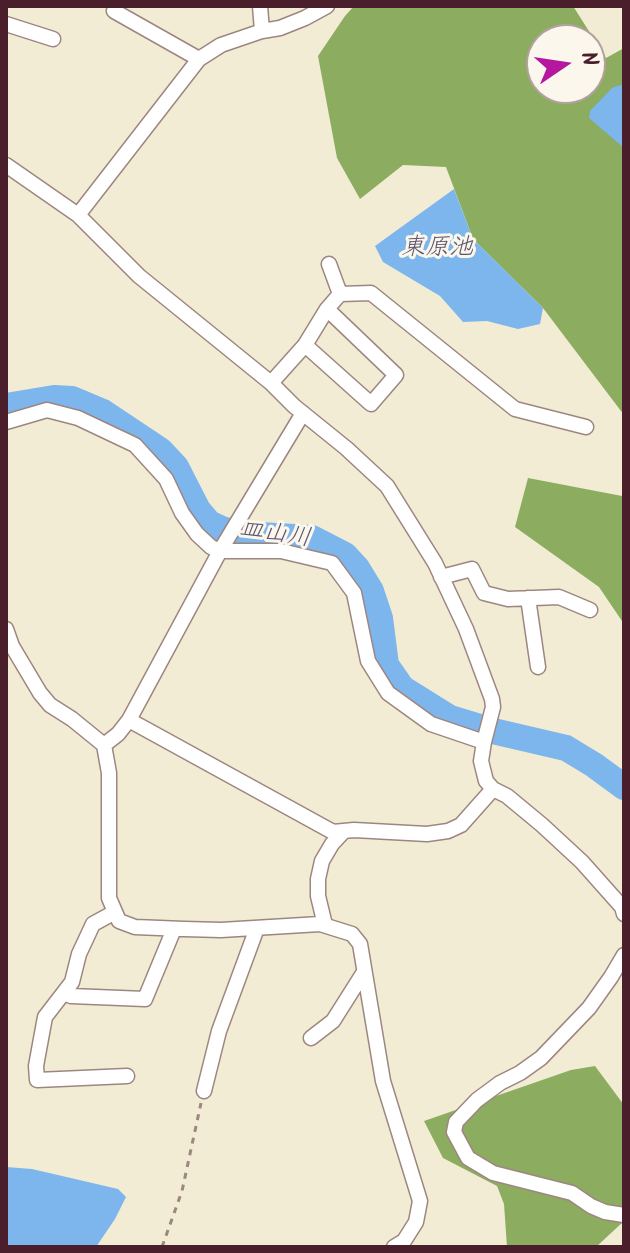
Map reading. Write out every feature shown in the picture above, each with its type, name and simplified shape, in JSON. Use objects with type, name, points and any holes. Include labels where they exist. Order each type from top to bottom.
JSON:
[{"type":"street","points":[[116,6],[114,11],[199,59]]},
{"type":"street","points":[[260,6],[262,31]]},
{"type":"street","points":[[78,215],[199,59],[221,45],[280,28],[327,6]]},
{"type":"street","points":[[6,24],[53,39]]},
{"type":"street","points":[[6,165],[78,215],[139,276],[271,383],[387,486],[435,563],[466,629],[492,699],[481,761],[486,781],[582,862],[622,907],[624,914]]},
{"type":"street","points":[[329,264],[340,294]]},
{"type":"street","points":[[271,383],[305,345],[340,294],[371,293],[515,409],[586,427]]},
{"type":"street","points":[[305,345],[371,404],[396,375],[327,309]]},
{"type":"street","points":[[6,422],[47,410],[78,418],[135,445],[166,479],[182,513],[197,534],[220,551],[281,551],[332,563],[354,593],[368,661],[388,693],[431,724],[484,742]]},
{"type":"street","points":[[104,745],[129,720],[220,551],[303,413]]},
{"type":"street","points":[[441,577],[472,569],[484,593],[508,599],[559,597],[590,610]]},
{"type":"street","points":[[528,598],[538,667]]},
{"type":"street","points":[[6,629],[12,646],[50,705],[104,745],[109,773],[109,898],[119,921],[135,927],[221,930],[320,924],[352,934],[360,944],[383,1081],[420,1201],[416,1222],[404,1241],[394,1247]]},
{"type":"street","points":[[129,720],[333,832],[427,834],[448,831],[461,825],[493,789]]},
{"type":"street","points":[[325,925],[318,896],[318,879],[322,861],[344,831]]},
{"type":"street","points":[[115,912],[93,924],[79,954],[72,982],[45,1017],[36,1066],[37,1080],[127,1076]]},
{"type":"street","points":[[204,1091],[219,1031],[257,928]]},
{"type":"street","points":[[64,993],[71,996],[145,999],[174,929]]},
{"type":"street","points":[[624,955],[619,976],[541,1058],[477,1100],[456,1122],[454,1132],[468,1158],[493,1173],[572,1193],[605,1212],[624,1215]]},
{"type":"street","points":[[311,1038],[333,1021],[364,972]]},
{"type":"path","points":[[162,1247],[182,1191],[204,1091]]},
{"type":"green space","points":[[354,6],[573,6],[584,24],[526,24],[526,104],[606,104],[606,58],[624,48],[624,415],[543,308],[473,239],[446,167],[403,165],[360,199],[337,158],[318,56]]},
{"type":"green space","points":[[624,430],[624,624],[599,587],[515,527],[528,478],[622,496]]},
{"type":"green space","points":[[595,1066],[624,1105],[624,1221],[596,1247],[507,1247],[504,1204],[497,1186],[443,1158],[424,1121],[571,1070]]},
{"type":"water","points":[[624,86],[624,148],[589,118],[590,111],[597,104],[606,104],[606,94],[612,88]]},
{"type":"water","name":"東原池","points":[[454,189],[473,239],[543,308],[540,324],[518,329],[487,321],[463,322],[440,296],[383,262],[375,246]]},
{"type":"water","points":[[6,1167],[32,1169],[118,1189],[126,1197],[96,1247],[6,1247]]},
{"type":"waterway","name":"皿山川","points":[[6,406],[54,398],[72,399],[103,412],[160,450],[176,467],[198,510],[209,523],[241,534],[312,538],[345,555],[371,591],[380,618],[386,665],[402,688],[450,718],[566,748],[624,787]]}]
